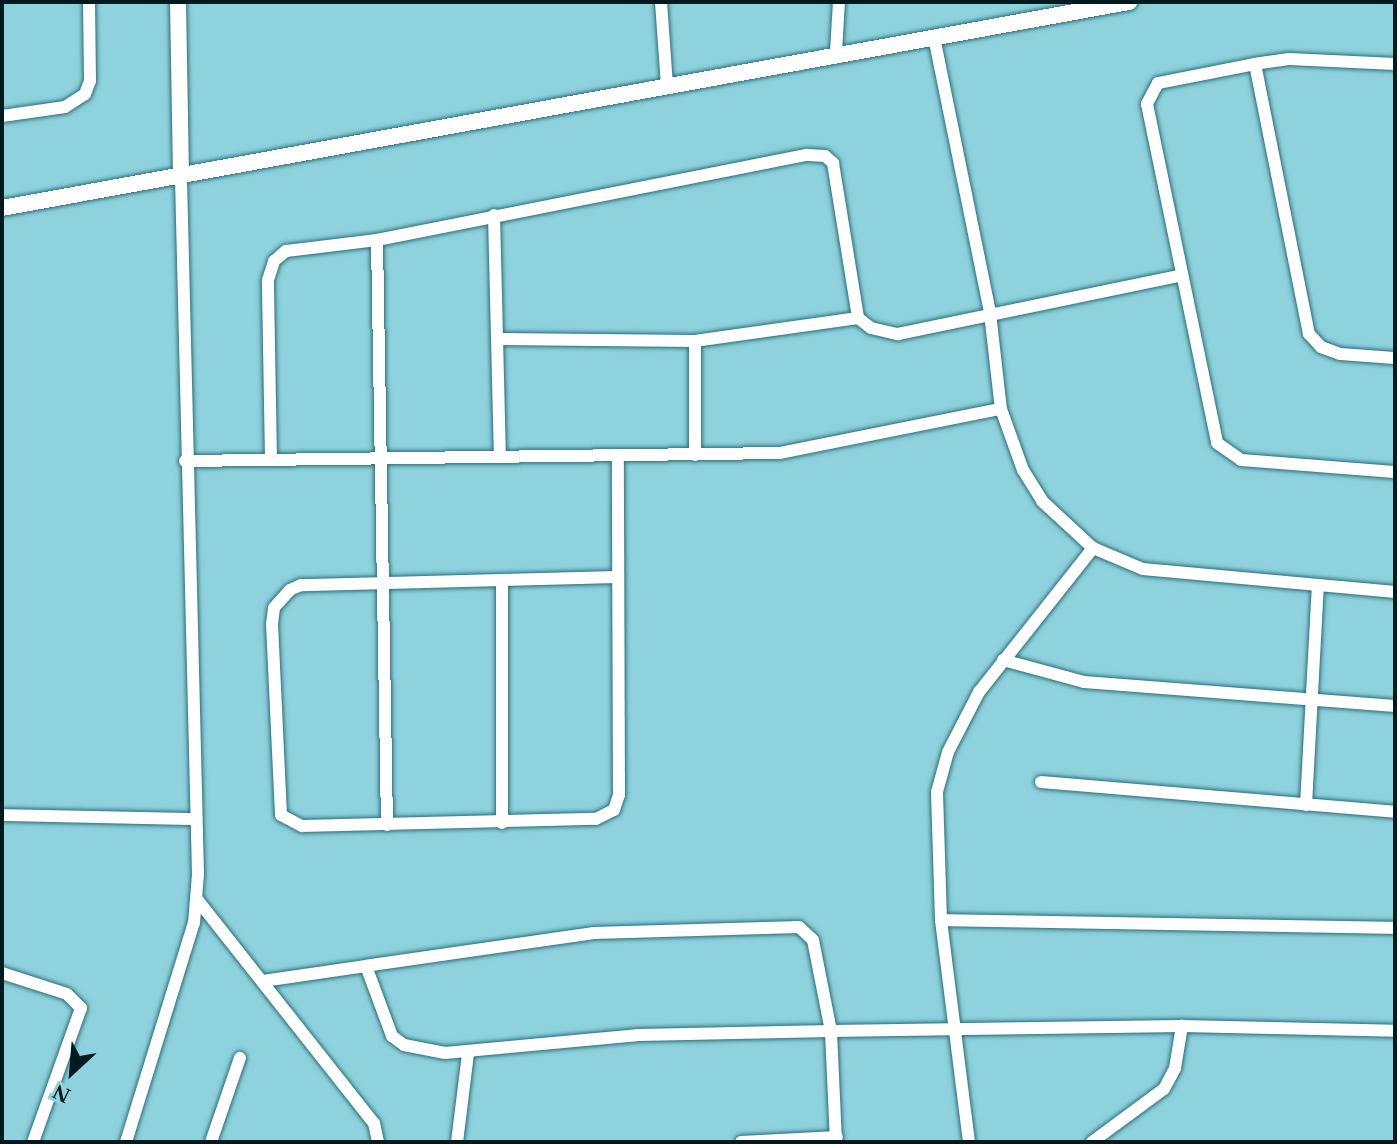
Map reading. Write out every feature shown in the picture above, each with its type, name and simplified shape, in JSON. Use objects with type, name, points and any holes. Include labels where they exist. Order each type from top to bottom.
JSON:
[{"type":"street","points":[[2,116],[65,107],[85,94],[90,81],[89,2]]},
{"type":"street","points":[[126,1142],[167,1017],[196,898],[178,2]]},
{"type":"street","points":[[661,2],[667,85]]},
{"type":"street","points":[[836,52],[839,2]]},
{"type":"street","points":[[2,208],[181,177],[836,52],[1129,2]]},
{"type":"street","points":[[934,37],[990,313],[1001,409],[1023,470],[1042,501],[1093,548],[1143,569],[1395,592]]},
{"type":"street","points":[[1395,64],[1289,59],[1158,83],[1148,97],[1179,276],[1217,443],[1241,460],[1395,472]]},
{"type":"street","points":[[1255,64],[1309,334],[1321,347],[1340,354],[1395,358]]},
{"type":"street","points":[[271,460],[270,271],[286,251],[377,240],[494,215],[825,156],[838,176],[858,318],[871,328],[898,334],[1179,276]]},
{"type":"street","points":[[494,215],[500,457]]},
{"type":"street","points":[[377,240],[384,458],[387,825]]},
{"type":"street","points":[[499,339],[695,341],[858,318]]},
{"type":"street","points":[[695,341],[695,455]]},
{"type":"street","points":[[185,461],[695,455],[803,450],[1001,409]]},
{"type":"street","points":[[617,577],[502,583],[301,585],[282,596],[272,624],[281,815],[302,826],[387,825],[596,819],[614,810],[619,795],[618,456]]},
{"type":"street","points":[[969,1142],[941,920],[935,838],[940,778],[979,692],[1093,548]]},
{"type":"street","points":[[502,583],[502,823]]},
{"type":"street","points":[[1306,805],[1318,586]]},
{"type":"street","points":[[1003,660],[1084,682],[1395,706]]},
{"type":"street","points":[[1041,782],[1395,812]]},
{"type":"street","points":[[2,815],[195,819]]},
{"type":"street","points":[[196,898],[374,1123],[378,1142]]},
{"type":"street","points":[[941,920],[1395,928]]},
{"type":"street","points":[[263,981],[594,933],[799,927],[813,940],[831,1031],[836,1139],[741,1142]]},
{"type":"street","points":[[366,966],[392,1036],[419,1050],[468,1054],[639,1035],[1182,1026],[1395,1031]]},
{"type":"street","points":[[2,973],[67,994],[81,1008],[33,1142]]},
{"type":"street","points":[[1092,1142],[1164,1089],[1175,1068],[1182,1026]]},
{"type":"street","points":[[457,1142],[468,1054]]},
{"type":"street","points":[[211,1142],[240,1058]]}]
